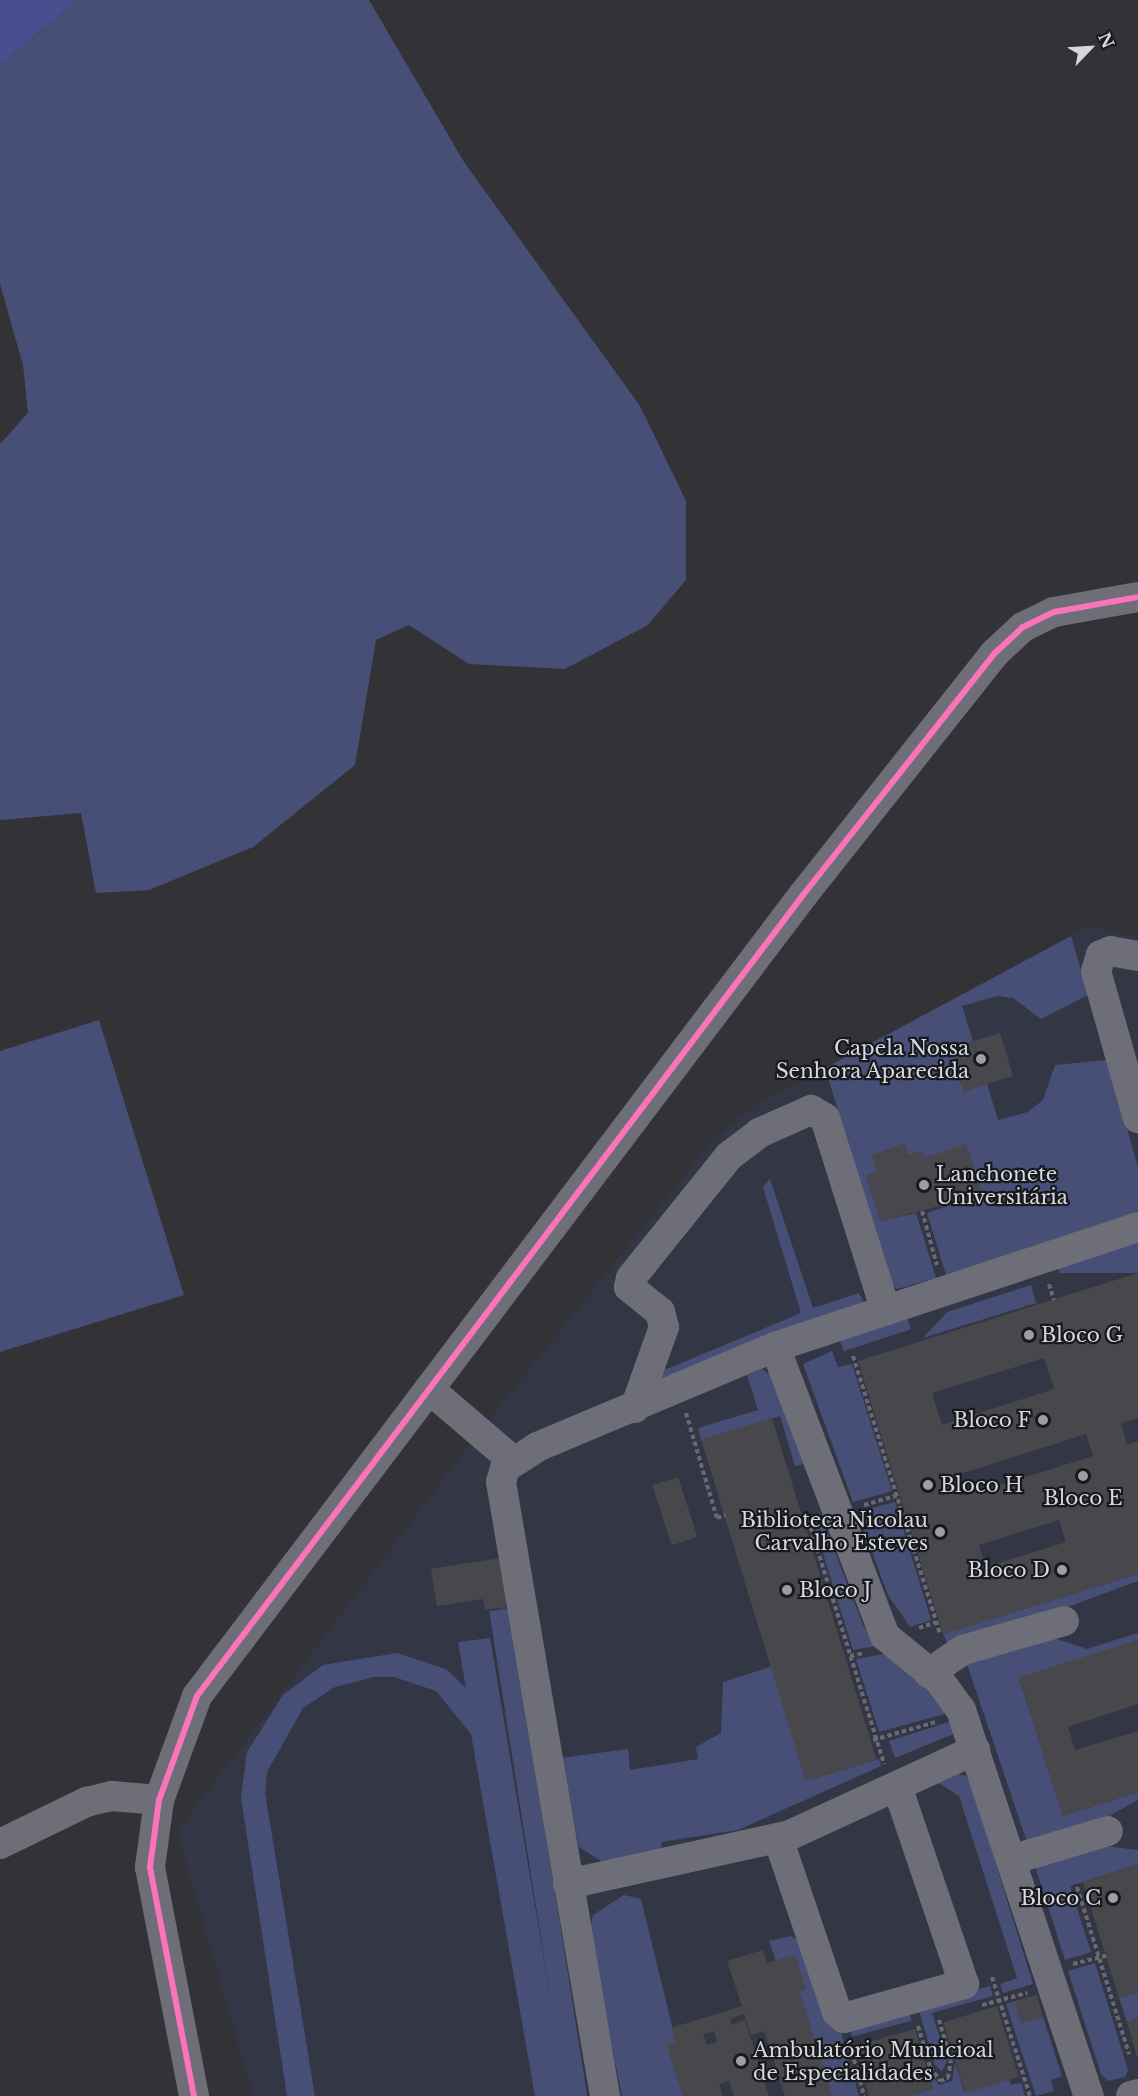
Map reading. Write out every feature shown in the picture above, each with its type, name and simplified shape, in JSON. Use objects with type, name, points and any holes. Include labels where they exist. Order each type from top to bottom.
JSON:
[{"type":"street","points":[[194,2096],[150,1867],[159,1800],[197,1696],[803,895],[995,653],[1023,627],[1054,612],[1138,597]]},
{"type":"street","points":[[1138,956],[1111,951],[1101,955],[1096,971],[1138,1118]]},
{"type":"street","points":[[635,1408],[664,1327],[660,1312],[629,1287],[631,1278],[729,1156],[759,1132],[811,1110],[825,1118],[885,1311]]},
{"type":"street","points":[[604,2096],[501,1482],[510,1459],[678,1390],[775,1347],[1138,1227]]},
{"type":"street","points":[[775,1347],[885,1636],[940,1664],[963,1714],[1011,1860],[1056,1977],[1089,2096]]},
{"type":"street","points":[[429,1389],[510,1459]]},
{"type":"street","points":[[940,1664],[1064,1621]]},
{"type":"street","points":[[568,1884],[778,1838],[891,1778],[975,1750]]},
{"type":"street","points":[[778,1838],[837,2012],[844,2018],[964,1984],[891,1778]]},
{"type":"street","points":[[0,1844],[86,1802],[112,1796],[159,1800]]},
{"type":"street","points":[[1011,1860],[1108,1831]]},
{"type":"street","points":[[1131,2096],[1138,2094]]},
{"type":"path","points":[[922,1211],[944,1292]]},
{"type":"path","points":[[1047,1276],[1054,1300]]},
{"type":"path","points":[[853,1356],[936,1622],[940,1664]]},
{"type":"path","points":[[678,1390],[717,1518],[725,1515]]},
{"type":"path","points":[[852,1509],[898,1495]]},
{"type":"path","points":[[802,1499],[874,1740],[891,1778]]},
{"type":"path","points":[[909,1631],[936,1622]]},
{"type":"path","points":[[874,1740],[963,1714]]},
{"type":"path","points":[[1077,1887],[1129,2054]]},
{"type":"path","points":[[972,2007],[999,2000],[1106,1956]]},
{"type":"path","points":[[992,1976],[1030,2096]]},
{"type":"path","points":[[910,2000],[930,2067],[940,2081],[948,2078],[951,2060],[938,2017],[949,2014]]},
{"type":"path","points":[[844,2018],[864,2096]]},
{"type":"shaded area","points":[[0,0],[78,0],[0,65]]},
{"type":"shaded area","points":[[78,0],[369,0],[464,162],[640,406],[686,501],[686,580],[648,625],[565,669],[469,664],[409,625],[376,640],[355,765],[253,847],[149,890],[96,893],[81,813],[0,820],[0,444],[28,413],[23,365],[0,284],[0,65]]},
{"type":"shaded area","points":[[1089,926],[1138,938],[1138,2096],[253,2096],[177,1832],[464,1451],[715,1137],[756,1105]]},
{"type":"shaded area","points":[[1071,936],[1088,995],[1041,1019],[1013,998],[997,996],[962,1006],[973,1041],[951,1048],[963,1072],[958,1074],[964,1091],[987,1084],[998,1120],[1028,1112],[1043,1100],[1055,1065],[1107,1060],[1138,1167],[1138,1211],[946,1275],[927,1213],[982,1194],[966,1145],[924,1158],[922,1151],[908,1155],[904,1144],[872,1155],[877,1172],[866,1176],[881,1221],[916,1213],[936,1278],[897,1289],[891,1283],[825,1068]]},
{"type":"shaded area","points":[[99,1020],[184,1295],[0,1352],[0,1051]]},
{"type":"shaded area","points":[[770,1179],[813,1308],[859,1293],[864,1303],[666,1382],[658,1377],[662,1371],[801,1313],[763,1187]]},
{"type":"shaded area","points":[[1059,1243],[1138,1243],[1138,1273],[1059,1273]]},
{"type":"shaded area","points":[[1031,1285],[1036,1303],[923,1338],[947,1312]]},
{"type":"shaded area","points":[[907,1317],[911,1329],[843,1351],[839,1339]]},
{"type":"shaded area","points":[[832,1351],[838,1367],[852,1364],[892,1491],[853,1502],[803,1364]]},
{"type":"shaded area","points":[[762,1369],[773,1377],[804,1464],[795,1466],[780,1416],[701,1440],[698,1428],[758,1410],[747,1375]]},
{"type":"shaded area","points":[[895,1502],[931,1620],[910,1627],[888,1595],[857,1512]]},
{"type":"shaded area","points":[[825,1526],[863,1625],[877,1646],[853,1650],[815,1528]]},
{"type":"shaded area","points":[[1138,1574],[1138,1581],[1040,1617],[948,1644],[943,1634]]},
{"type":"shaded area","points":[[510,1608],[587,2096],[566,2096],[489,1611]]},
{"type":"shaded area","points":[[1138,1633],[1138,1640],[1019,1678],[1063,1816],[1138,1792],[1138,1800],[1095,1824],[1028,1845],[967,1664],[1051,1637],[1087,1649]]},
{"type":"shaded area","points":[[490,1638],[567,2096],[535,2096],[471,1734],[436,1691],[394,1677],[374,1677],[335,1687],[303,1708],[267,1772],[265,1793],[315,2096],[287,2096],[241,1798],[247,1752],[283,1695],[323,1665],[397,1653],[446,1669],[466,1688],[458,1642]]},
{"type":"shaded area","points":[[884,1654],[934,1694],[948,1713],[879,1732],[856,1659]]},
{"type":"shaded area","points":[[773,1666],[809,1780],[879,1759],[881,1766],[738,1830],[661,1842],[663,1854],[603,1862],[579,1847],[561,1758],[628,1749],[630,1770],[698,1759],[696,1747],[721,1733],[723,1682]]},
{"type":"shaded area","points":[[952,1721],[956,1733],[895,1758],[889,1741]]},
{"type":"shaded area","points":[[958,1774],[969,1777],[1033,1984],[1003,1993],[1000,1984],[1017,1978],[959,1796],[937,1782]]},
{"type":"shaded area","points":[[1103,1846],[1138,1850],[1138,1864],[1070,1886],[1091,1952],[1065,1960],[1035,1866]]},
{"type":"shaded area","points":[[624,1895],[641,1899],[676,2042],[667,2045],[683,2096],[622,2096],[589,1933],[593,1915]]},
{"type":"shaded area","points":[[790,1936],[802,1942],[840,2029],[859,2096],[832,2096],[799,1991],[805,1989],[795,1955],[776,1961],[769,1941]]},
{"type":"shaded area","points":[[1095,1963],[1128,2070],[1125,2077],[1108,2081],[1101,2074],[1068,1971]]},
{"type":"shaded area","points":[[990,1986],[993,1996],[932,2013],[947,2061],[942,2071],[935,2065],[918,2007]]},
{"type":"shaded area","points":[[1138,1992],[1138,2018],[1127,2022],[1119,1998]]},
{"type":"shaded area","points":[[1015,2001],[1022,2023],[1043,2017],[1062,2076],[1051,2080],[1054,2091],[1036,2096],[1006,2004]]},
{"type":"shaded area","points":[[909,2010],[912,2021],[852,2037],[849,2026]]},
{"type":"shaded area","points":[[955,2062],[964,2092],[1009,2079],[1011,2085],[1021,2083],[1025,2096],[910,2096],[933,2089],[927,2069],[939,2085],[952,2081]]},
{"type":"building","name":"Capela Nossa Senhora Aparecida","points":[[1000,1033],[1013,1076],[964,1091],[958,1074],[963,1072],[951,1048]]},
{"type":"building","name":"Lanchonete Universitária","points":[[904,1144],[908,1155],[922,1151],[924,1158],[966,1144],[982,1195],[881,1221],[866,1176],[877,1172],[871,1155]]},
{"type":"building","points":[[1138,1273],[1138,1418],[1121,1423],[1127,1445],[1138,1441],[1138,1574],[943,1634],[858,1361]],"holes":[[[1044,1358],[1054,1389],[942,1425],[932,1393]],[[1086,1434],[1093,1456],[964,1496],[957,1475]],[[1059,1520],[1066,1542],[986,1567],[979,1545]]]},
{"type":"building","name":"Bloco J","points":[[772,1418],[876,1759],[806,1781],[701,1440]]},
{"type":"building","points":[[678,1477],[697,1537],[672,1545],[652,1485]]},
{"type":"building","points":[[499,1558],[507,1607],[485,1610],[483,1599],[437,1606],[431,1569]]},
{"type":"building","points":[[1138,1640],[1138,1704],[1068,1727],[1075,1750],[1138,1731],[1138,1792],[1063,1816],[1019,1677]]},
{"type":"building","points":[[1138,1864],[1138,1992],[1119,1998],[1083,1882]]},
{"type":"building","points":[[763,1950],[767,1963],[795,1955],[806,1989],[799,1991],[832,2096],[785,2096],[764,2031],[751,2035],[744,2014],[730,2019],[732,2025],[745,2020],[769,2096],[734,2096],[729,2081],[719,2084],[723,2096],[683,2096],[667,2045],[676,2042],[671,2028],[742,2006],[727,1961]],"holes":[[[714,2031],[717,2042],[707,2045],[703,2034]]]},
{"type":"building","points":[[1037,1995],[1043,2017],[1021,2023],[1015,2001]]},
{"type":"building","points":[[997,2006],[1019,2077],[965,2093],[943,2022]]},
{"type":"building","points":[[1138,2018],[1138,2057],[1137,2057],[1127,2022]]},
{"type":"building","points":[[915,2029],[933,2089],[910,2096],[869,2096],[855,2046]]},
{"type":"cycle path","points":[[194,2096],[150,1867],[159,1800],[197,1696],[803,895],[995,653],[1023,627],[1054,612],[1138,597]]},
{"type":"place","name":"Capela Nossa Senhora Aparecida","points":[[981,1059]]},
{"type":"place","name":"Lanchonete Universitária","points":[[924,1185]]},
{"type":"place","name":"Bloco G","points":[[1029,1335]]},
{"type":"place","name":"Bloco F","points":[[1043,1420]]},
{"type":"place","name":"Bloco E","points":[[1083,1476]]},
{"type":"place","name":"Bloco H","points":[[928,1485]]},
{"type":"place","name":"Biblioteca Nicolau Carvalho Esteves","points":[[940,1532]]},
{"type":"place","name":"Bloco D","points":[[1062,1570]]},
{"type":"place","name":"Bloco J","points":[[787,1590]]},
{"type":"place","name":"Bloco C","points":[[1113,1898]]},
{"type":"place","name":"Ambulatório Municioal de Especialidades","points":[[741,2061]]}]
